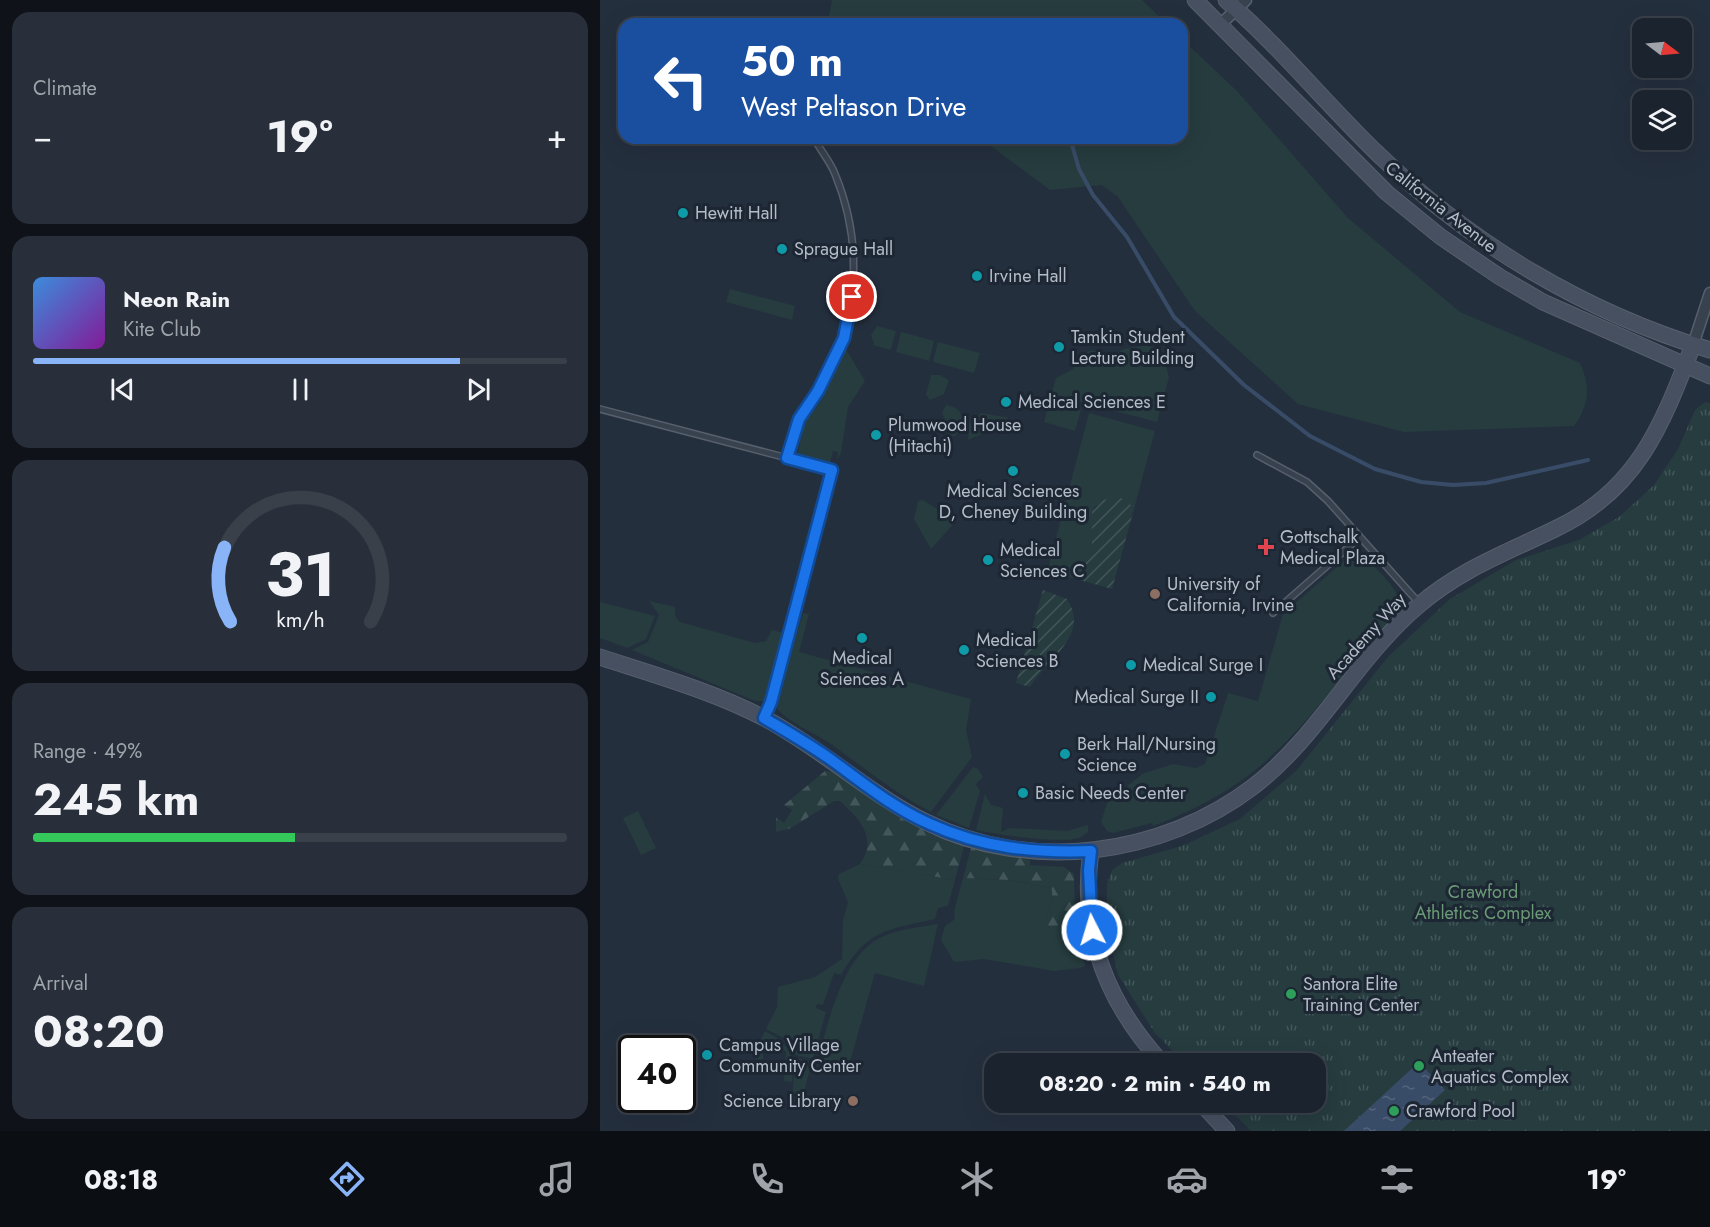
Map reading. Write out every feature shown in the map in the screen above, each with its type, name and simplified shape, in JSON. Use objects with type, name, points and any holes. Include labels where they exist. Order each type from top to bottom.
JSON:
[{"type":"street","name":"California Avenue","points":[[1195,0],[1387,193],[1441,237],[1500,278],[1543,302],[1710,376]]},
{"type":"street","name":"California Avenue","points":[[1236,3],[1379,155],[1470,233],[1571,292],[1617,315],[1710,350]]},
{"type":"street","points":[[1220,25],[1236,3]]},
{"type":"street","name":"Academy Way","points":[[600,657],[764,718],[828,757],[886,800],[928,824],[965,837],[1008,848],[1032,851],[1091,851],[1130,845],[1169,832],[1222,807],[1253,786],[1301,741],[1374,650],[1420,604],[1491,557],[1576,519],[1615,490],[1654,439],[1685,366],[1710,293]]},
{"type":"street","points":[[1091,851],[1090,918],[1101,965],[1118,1006],[1154,1053]]},
{"type":"street","points":[[1210,1113],[1227,1131]]},
{"type":"lane","points":[[787,458],[799,419],[818,391],[844,338],[852,297],[852,234],[846,203],[834,171],[818,144]]},
{"type":"lane","points":[[600,409],[832,470],[771,702],[764,718]]},
{"type":"lane","points":[[1257,455],[1307,482],[1328,501],[1420,604]]},
{"type":"lane","points":[[1272,613],[1359,538]]},
{"type":"green space","points":[[832,0],[1142,0],[1161,18],[828,18]]},
{"type":"green space","points":[[1188,45],[1237,91],[1348,218],[1460,312],[1580,363],[1587,388],[1583,411],[1574,426],[1404,432],[1298,404],[1195,311],[1118,197],[1102,185],[1050,190],[988,144],[1188,144]]},
{"type":"green space","points":[[730,289],[795,306],[792,320],[726,302]]},
{"type":"green space","points":[[877,326],[896,331],[891,350],[872,345],[874,344],[871,335]]},
{"type":"green space","points":[[901,332],[934,341],[929,361],[896,352]]},
{"type":"green space","points":[[938,342],[980,353],[974,373],[933,362]]},
{"type":"green space","points":[[1147,345],[1163,354],[1169,377],[1157,422],[1092,405],[1092,401],[1084,399],[1083,402],[1051,394],[1056,378],[1073,369],[1084,353],[1100,351],[1113,355],[1124,349]]},
{"type":"green space","points":[[846,349],[865,381],[848,407],[841,453],[837,460],[838,452],[833,451],[830,463],[797,455],[805,422],[821,401]]},
{"type":"green space","points":[[931,375],[940,375],[949,380],[944,394],[930,400],[926,395]]},
{"type":"green space","points":[[1049,402],[1081,410],[1075,431],[1044,422]]},
{"type":"green space","name":"Crawford Athletics Complex","points":[[1705,402],[1710,403],[1710,1131],[1251,1131],[1234,1113],[1326,1113],[1326,1053],[1175,1053],[1155,1033],[1118,975],[1107,927],[1107,884],[1112,870],[1122,863],[1182,846],[1240,819],[1297,770],[1388,657],[1450,599],[1516,560],[1579,540],[1619,517],[1654,485],[1678,449],[1695,410]]},
{"type":"green space","points":[[946,405],[960,412],[963,428],[955,436],[943,438],[951,431],[942,413]]},
{"type":"green space","points":[[981,413],[1005,417],[1013,421],[968,440],[969,424]]},
{"type":"green space","points":[[1089,413],[1155,431],[1134,509],[1130,506],[1095,506],[1092,511],[1092,547],[1076,579],[1047,572]]},
{"type":"green space","points":[[1117,497],[1126,500],[1134,509],[1112,589],[1076,579],[1092,547],[1092,511],[1103,500]]},
{"type":"green space","points":[[923,500],[956,521],[931,549],[914,519],[918,501]]},
{"type":"green space","points":[[1358,556],[1374,567],[1394,589],[1400,601],[1398,614],[1363,652],[1308,719],[1266,761],[1217,796],[1153,826],[1152,823],[1113,833],[1107,831],[1101,822],[1107,803],[1142,774],[1173,764],[1196,768],[1205,764],[1228,693],[1258,701],[1283,614],[1347,558]]},
{"type":"green space","points":[[1043,590],[1067,599],[1073,612],[1074,625],[1063,647],[1030,687],[1016,683]]},
{"type":"green space","points":[[649,601],[675,607],[675,616],[680,622],[755,643],[766,641],[772,630],[784,633],[766,701],[755,701],[632,650],[648,642],[659,615]]},
{"type":"green space","points":[[600,602],[655,616],[646,639],[627,648],[600,638]]},
{"type":"green space","points":[[803,613],[809,614],[799,652],[971,699],[966,730],[972,757],[931,812],[891,788],[828,742],[793,722],[775,706]]},
{"type":"green space","points":[[973,767],[978,769],[983,777],[976,784],[980,791],[969,828],[936,815]]},
{"type":"green space","points":[[825,771],[836,772],[897,816],[930,834],[964,846],[955,880],[860,864],[865,854],[867,837],[859,821],[840,801],[834,801],[791,828],[776,832],[776,817],[784,823],[792,810],[784,805]]},
{"type":"green space","points":[[985,794],[991,805],[1003,808],[1001,832],[1010,828],[1067,831],[1088,825],[1088,832],[1081,837],[1061,840],[976,830]]},
{"type":"green space","points":[[638,811],[656,848],[641,855],[623,818]]},
{"type":"green space","points":[[971,848],[1030,860],[1030,865],[1064,867],[1074,874],[1075,927],[1085,966],[1079,968],[1073,963],[1052,936],[1047,920],[1052,896],[1051,888],[1009,880],[963,878]]},
{"type":"green space","points":[[860,864],[955,880],[948,906],[938,908],[935,919],[891,929],[880,934],[860,948],[841,975],[834,973],[823,1005],[817,1004],[816,1008],[826,1012],[813,1059],[796,1055],[787,1040],[766,1029],[777,1007],[778,987],[815,977],[842,959],[843,921],[848,902],[838,879],[839,874]]},
{"type":"green space","points":[[963,878],[1008,880],[1051,888],[1052,896],[1048,911],[1049,928],[1061,950],[1079,968],[1054,971],[984,959],[954,962],[941,940],[945,926],[955,919],[954,911]]},
{"type":"green space","points":[[938,924],[924,986],[875,973],[848,1069],[818,1060],[839,990],[858,957],[870,944],[884,936]]},
{"type":"green space","points":[[765,1031],[780,1040],[789,1051],[793,1073],[792,1082],[784,1081],[786,1051],[763,1050],[763,1059],[756,1059],[757,1046]]},
{"type":"green space","points":[[796,1058],[812,1062],[802,1099],[795,1111],[791,1106]]},
{"type":"water","name":"Crawford Pool","points":[[1419,1062],[1445,1090],[1400,1131],[1344,1131]]},
{"type":"waterway","points":[[1072,144],[1079,169],[1093,195],[1127,237],[1174,317],[1244,385],[1310,436],[1375,469],[1421,482],[1453,485],[1486,483],[1588,460]]},
{"type":"place","name":"Hewitt Hall","points":[[683,213]]},
{"type":"place","name":"Sprague Hall","points":[[782,249]]},
{"type":"place","name":"Irvine Hall","points":[[977,276]]},
{"type":"place","name":"Tamkin Student Lecture Building","points":[[1059,347]]},
{"type":"place","name":"Medical Sciences E","points":[[1006,402]]},
{"type":"place","name":"Plumwood House (Hitachi)","points":[[876,435]]},
{"type":"place","name":"Medical Sciences D, Cheney Building","points":[[1013,471]]},
{"type":"place","name":"Gottschalk Medical Plaza","points":[[1266,547]]},
{"type":"place","name":"Medical Sciences C","points":[[988,560]]},
{"type":"place","name":"University of California, Irvine","points":[[1155,594]]},
{"type":"place","name":"Medical Sciences A","points":[[862,638]]},
{"type":"place","name":"Medical Sciences B","points":[[964,650]]},
{"type":"place","name":"Medical Surge I","points":[[1131,665]]},
{"type":"place","name":"Medical Surge II","points":[[1211,697]]},
{"type":"place","name":"Berk Hall/Nursing Science","points":[[1065,754]]},
{"type":"place","name":"Basic Needs Center","points":[[1023,793]]},
{"type":"place","name":"Santora Elite Training Center","points":[[1291,994]]},
{"type":"place","name":"Campus Village Community Center","points":[[707,1055]]},
{"type":"place","name":"Anteater Aquatics Complex","points":[[1419,1066]]},
{"type":"place","name":"Science Library","points":[[853,1101]]},
{"type":"place","name":"Crawford Pool","points":[[1394,1111]]},
{"type":"route","points":[[852,297],[844,338],[818,391],[799,419],[787,458],[832,470],[771,702],[764,718],[828,757],[886,800],[928,824],[969,839],[1008,848],[1032,851],[1091,851],[1089,870],[1092,930]]}]
